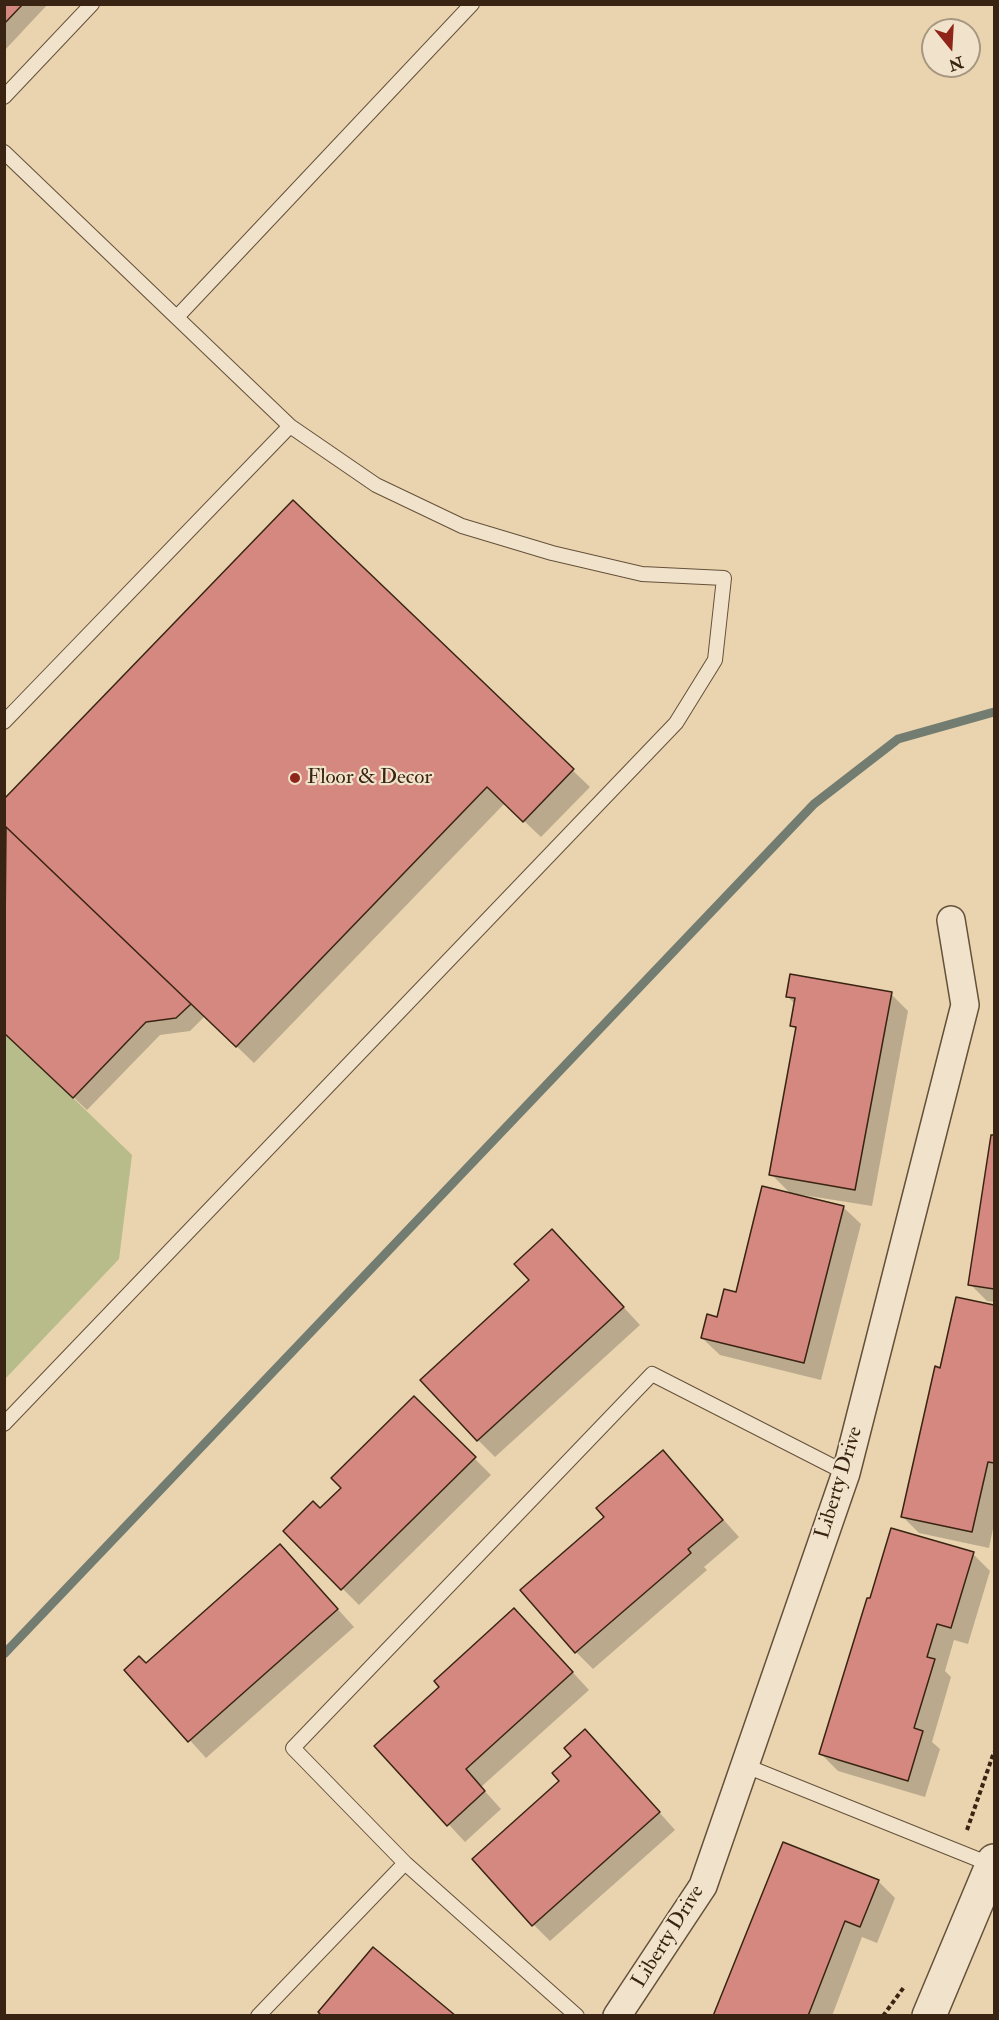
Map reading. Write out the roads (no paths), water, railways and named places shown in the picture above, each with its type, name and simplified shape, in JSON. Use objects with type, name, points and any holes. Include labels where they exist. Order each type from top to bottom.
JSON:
[{"type":"street","name":"Liberty Drive","points":[[617,2016],[703,1886],[846,1473],[965,1005],[951,920]]},
{"type":"street","points":[[929,2016],[994,1864]]},
{"type":"lane","points":[[4,97],[92,4]]},
{"type":"lane","points":[[177,317],[472,4]]},
{"type":"lane","points":[[4,152],[290,426],[376,485],[462,526],[552,554],[642,574],[724,578],[715,660],[676,723],[4,1424]]},
{"type":"lane","points":[[4,722],[290,426]]},
{"type":"lane","points":[[577,2016],[405,1863],[293,1748],[652,1374],[846,1473]]},
{"type":"lane","points":[[746,1766],[994,1864]]},
{"type":"lane","points":[[258,2016],[405,1863]]},
{"type":"waterway","points":[[4,1654],[814,804],[898,739],[994,712]]},
{"type":"place","name":"Floor & Decor","points":[[295,778]]}]
